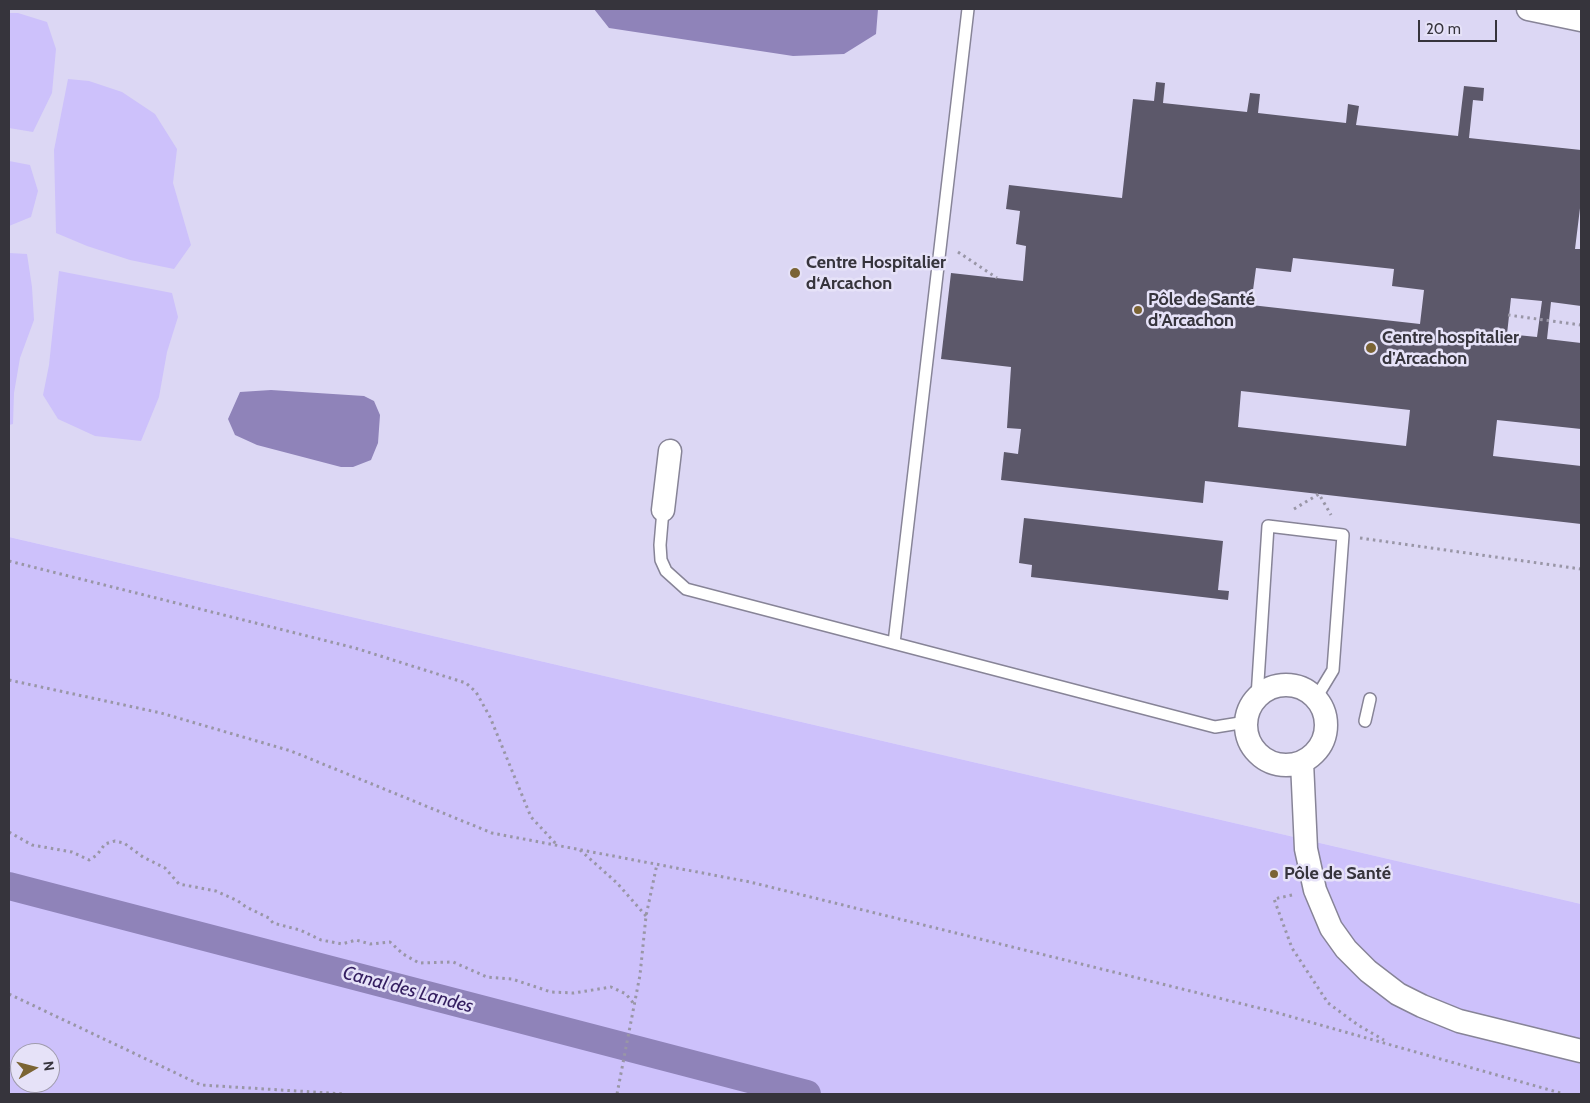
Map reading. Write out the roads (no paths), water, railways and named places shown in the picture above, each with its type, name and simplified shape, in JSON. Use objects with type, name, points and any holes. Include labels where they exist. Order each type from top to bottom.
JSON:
[{"type":"street","points":[[1528,9],[1581,20]]},
{"type":"street","points":[[663,510],[670,451]]},
{"type":"street","points":[[1287,685],[1306,690],[1316,698],[1323,709],[1326,734],[1313,755],[1302,762],[1289,765],[1276,764],[1263,758],[1254,748],[1248,735],[1246,722],[1250,708],[1258,697],[1269,689],[1287,685]]},
{"type":"street","points":[[1302,762],[1306,849],[1315,890],[1332,928],[1346,949],[1368,971],[1398,994],[1422,1006],[1459,1021],[1581,1051]]},
{"type":"lane","points":[[894,643],[968,9]]},
{"type":"lane","points":[[663,510],[660,545],[661,560],[666,571],[686,589],[1215,727],[1246,722]]},
{"type":"lane","points":[[1258,697],[1268,526],[1343,536],[1333,670],[1316,698]]},
{"type":"lane","points":[[1365,721],[1370,699]]},
{"type":"waterway","name":"Canal des Landes","points":[[9,886],[807,1094]]},
{"type":"place","name":"Centre Hospitalier d‘Arcachon","points":[[795,273]]},
{"type":"place","name":"Pôle de Santé d’Arcachon","points":[[1138,310]]},
{"type":"place","name":"Centre hospitalier d'Arcachon","points":[[1371,348]]},
{"type":"place","name":"Pôle de Santé","points":[[1274,874]]}]
